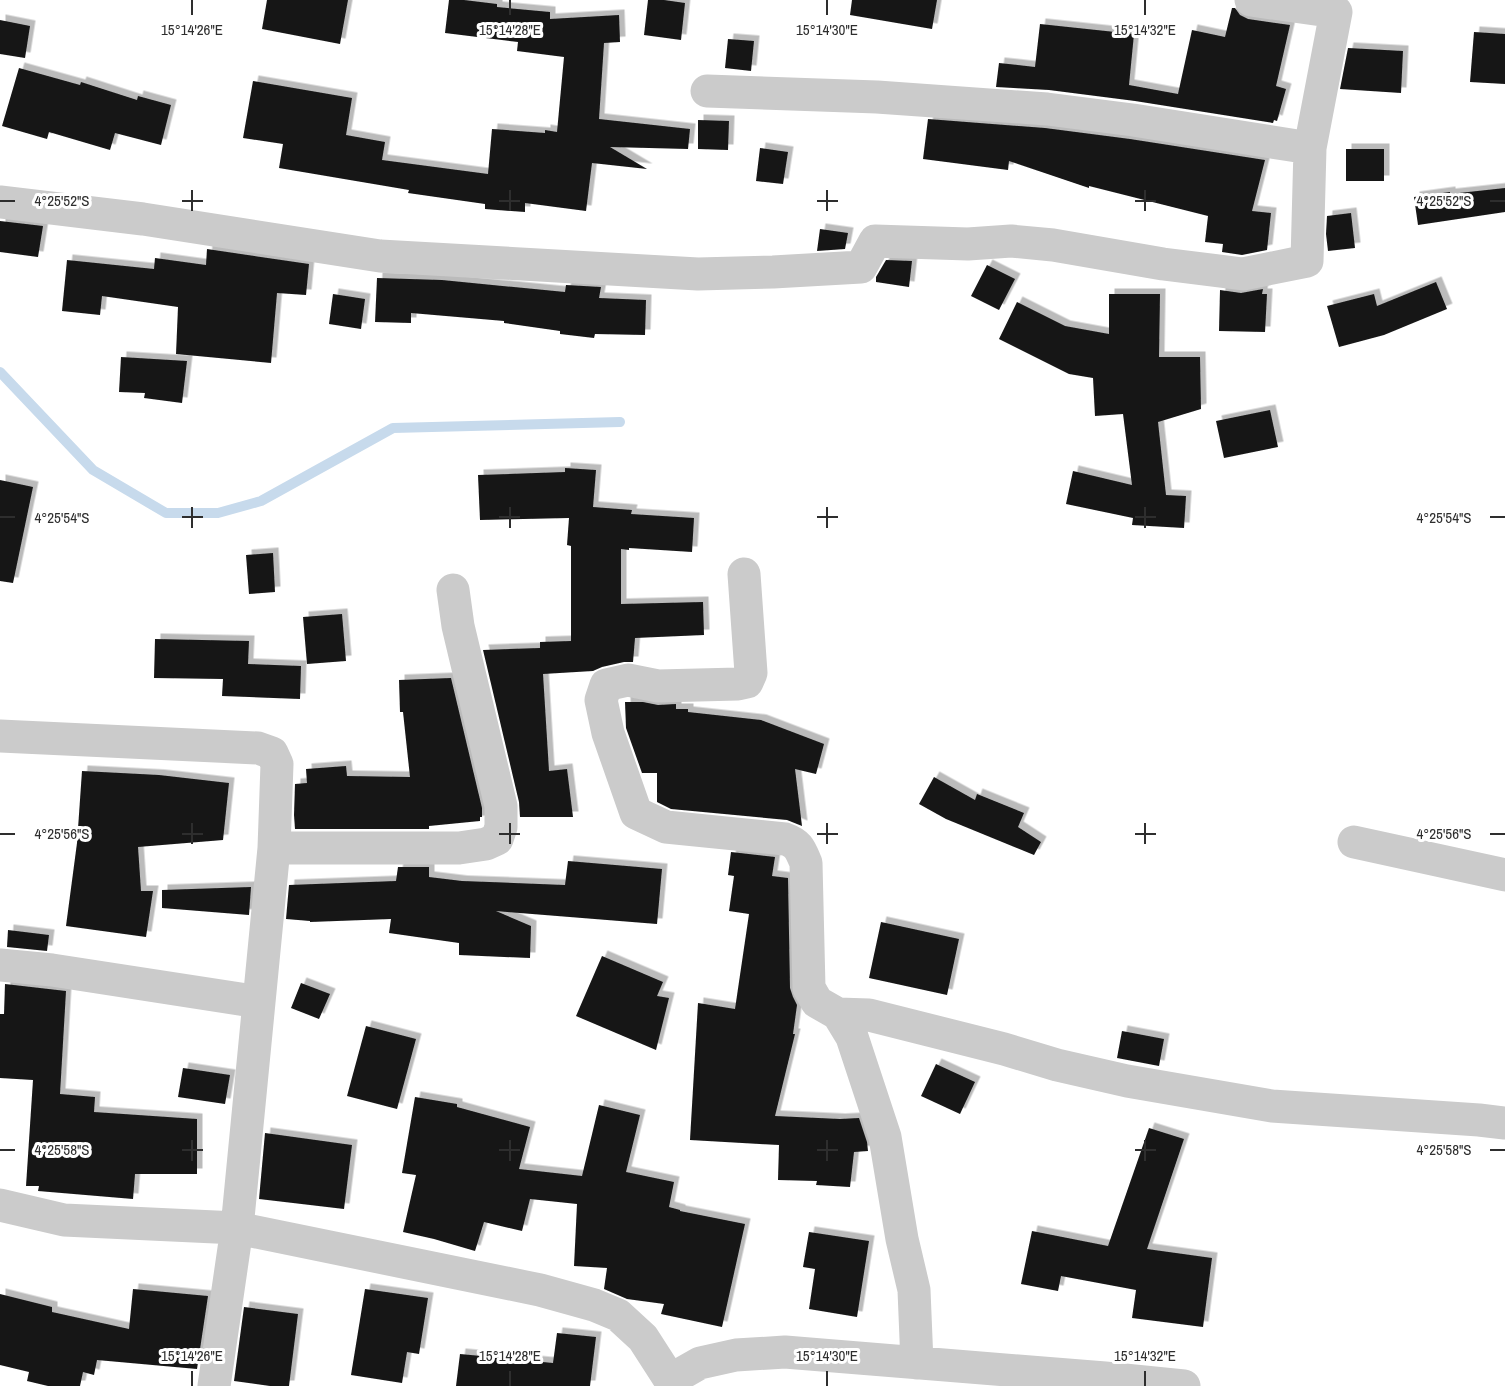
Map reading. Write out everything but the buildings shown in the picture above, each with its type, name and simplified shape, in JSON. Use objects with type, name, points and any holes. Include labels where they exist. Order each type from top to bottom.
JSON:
[{"type":"street","points":[[0,202],[143,219],[380,255],[698,274],[861,267],[874,241],[968,244],[1011,241],[1053,245],[1163,264],[1243,274],[1307,261],[1310,148],[1336,12],[1251,0]]},
{"type":"street","points":[[707,92],[877,97],[1047,109],[1310,148]]},
{"type":"street","points":[[744,574],[751,673],[747,681],[738,684],[658,686],[628,680],[606,685],[601,700],[608,733],[636,813],[666,827],[785,839],[796,843],[806,863],[809,988],[817,1002],[838,1014],[869,1015],[993,1046],[1057,1065],[1127,1081],[1272,1106],[1479,1120],[1505,1124]]},
{"type":"street","points":[[274,848],[459,848],[486,844],[497,839],[501,827],[501,806],[458,626],[453,590]]},
{"type":"street","points":[[0,736],[230,745],[258,748],[272,753],[277,764],[274,848],[237,1228],[214,1386]]},
{"type":"street","points":[[1353,842],[1505,875]]},
{"type":"street","points":[[0,965],[52,970],[259,1002]]},
{"type":"street","points":[[838,1014],[852,1037],[885,1137],[902,1239],[914,1290],[917,1363]]},
{"type":"street","points":[[0,1205],[64,1220],[237,1228],[540,1290],[594,1305],[618,1315],[643,1338],[670,1383],[700,1363],[736,1355],[785,1352],[1184,1386]]},
{"type":"waterway","points":[[0,372],[93,470],[166,513],[218,513],[261,501],[393,428],[620,422]]}]
